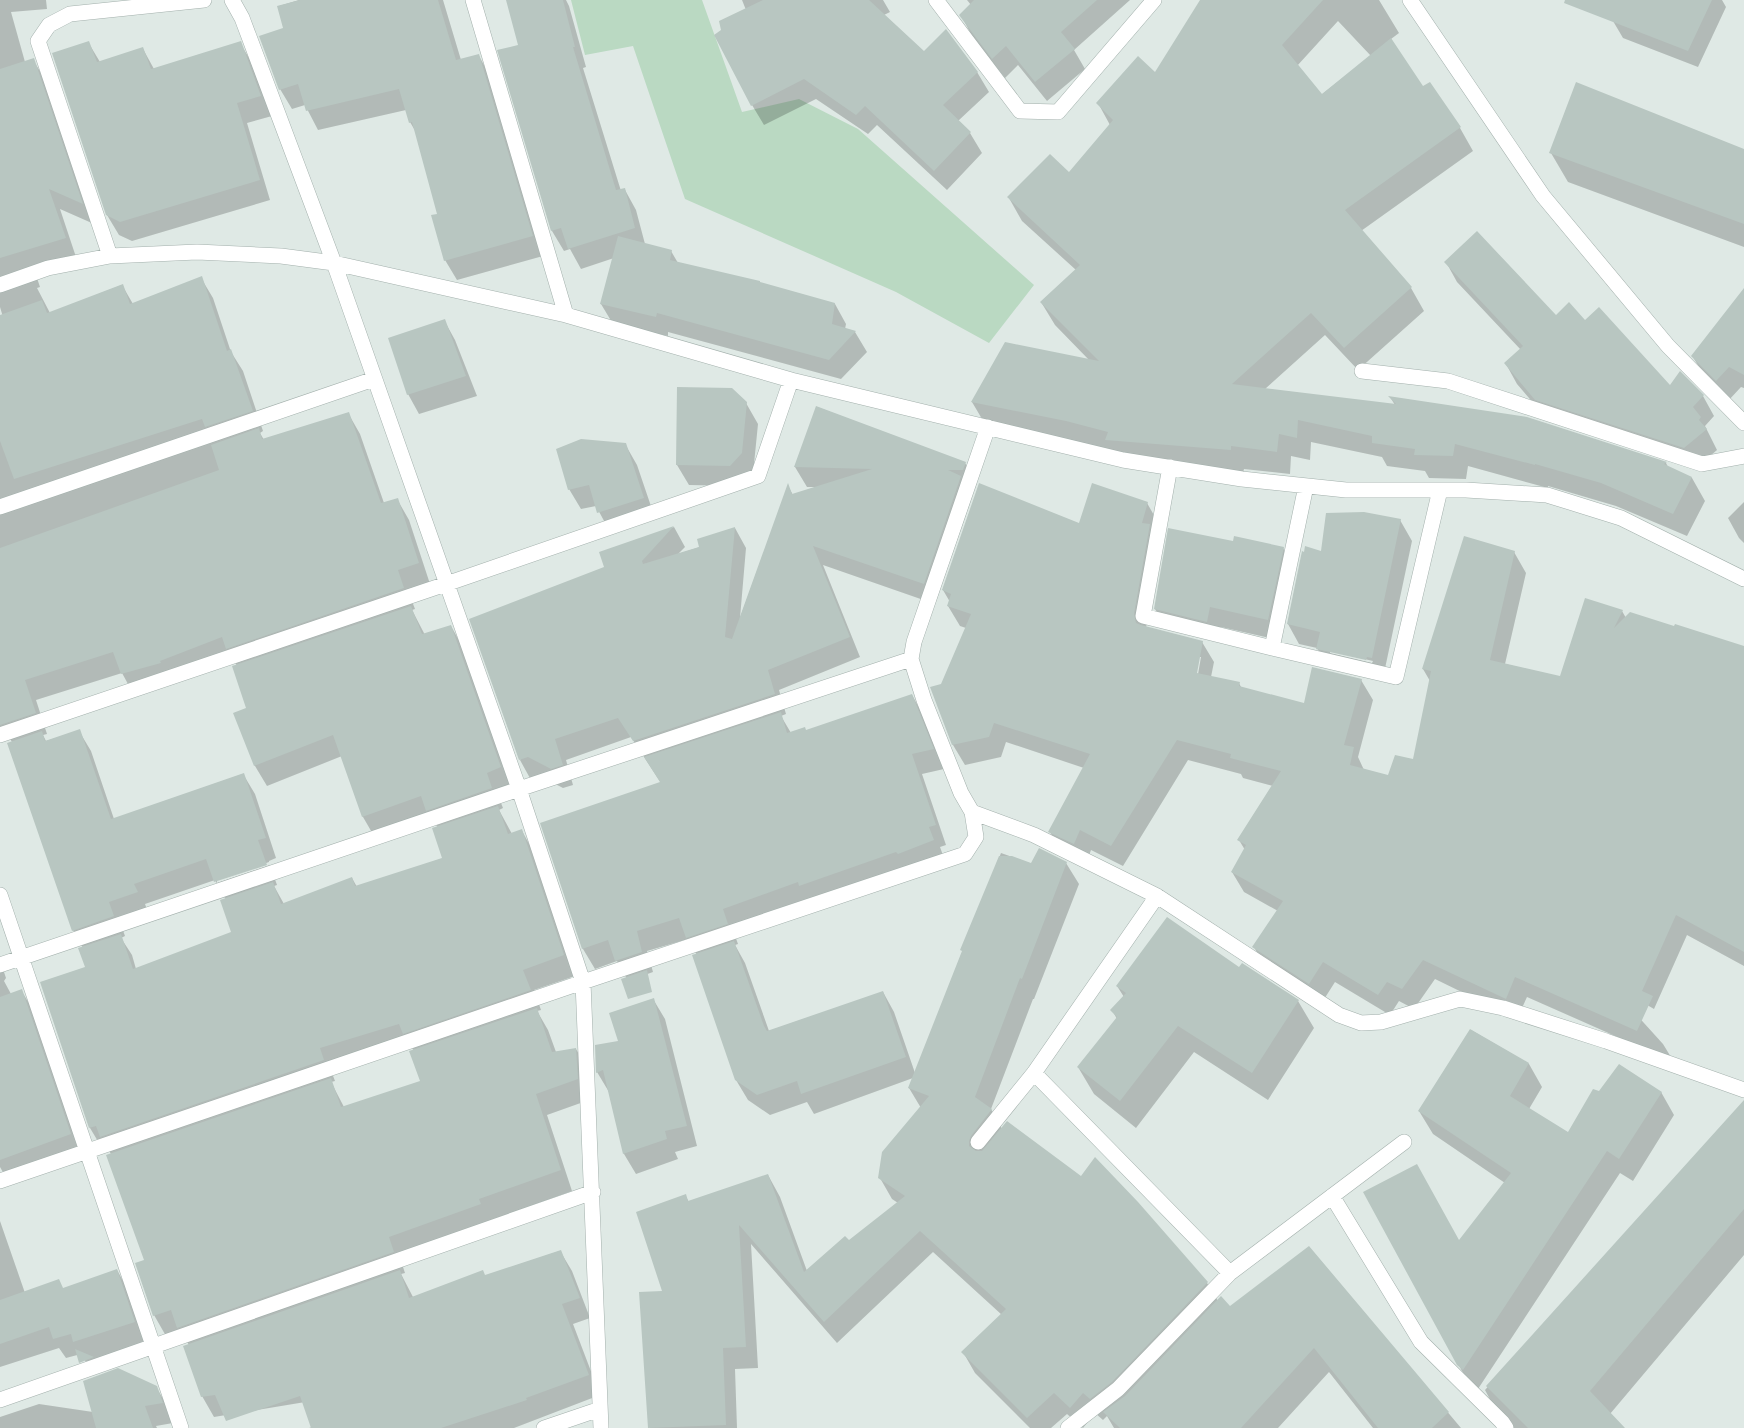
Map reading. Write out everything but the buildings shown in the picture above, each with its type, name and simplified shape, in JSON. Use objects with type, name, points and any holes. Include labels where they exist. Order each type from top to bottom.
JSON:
[{"type":"street","points":[[110,256],[38,42],[49,25],[70,14],[204,0]]},
{"type":"street","points":[[232,0],[242,18],[334,262],[519,789],[583,982],[593,1192],[601,1428]]},
{"type":"street","points":[[473,0],[566,315]]},
{"type":"street","points":[[936,0],[1020,111],[1058,112],[1154,0]]},
{"type":"street","points":[[1410,0],[1543,196],[1668,346],[1744,423]]},
{"type":"street","points":[[0,286],[48,268],[110,256],[197,252],[281,256],[334,262],[566,315],[791,380],[1123,460],[1242,479],[1346,490],[1440,490],[1547,495],[1621,518],[1744,579]]},
{"type":"street","points":[[1362,370],[1448,381],[1702,464],[1744,456]]},
{"type":"street","points":[[0,507],[374,379]]},
{"type":"street","points":[[0,735],[758,476],[791,380]]},
{"type":"street","points":[[0,1181],[583,982],[966,854],[976,837],[972,812],[962,793],[924,700],[911,659],[914,642],[988,427]]},
{"type":"street","points":[[1170,467],[1142,616],[1396,677],[1440,490]]},
{"type":"street","points":[[1272,648],[1306,486]]},
{"type":"street","points":[[0,965],[519,789],[911,659]]},
{"type":"street","points":[[972,812],[1034,835],[1157,896],[1339,1015],[1361,1024],[1381,1022],[1460,999],[1503,1008],[1541,1020],[1744,1090]]},
{"type":"street","points":[[0,895],[182,1428]]},
{"type":"street","points":[[978,1142],[1034,1073],[1157,896]]},
{"type":"street","points":[[1034,1073],[1230,1273]]},
{"type":"street","points":[[1068,1428],[1118,1389],[1230,1273],[1404,1142]]},
{"type":"street","points":[[0,1400],[593,1192]]},
{"type":"street","points":[[1332,1196],[1421,1342],[1482,1401],[1506,1428]]},
{"type":"street","points":[[544,1428],[600,1409]]},
{"type":"green space","points":[[571,0],[702,0],[742,112],[799,99],[858,129],[1034,285],[989,343],[896,292],[685,199],[633,46],[585,55]]}]
